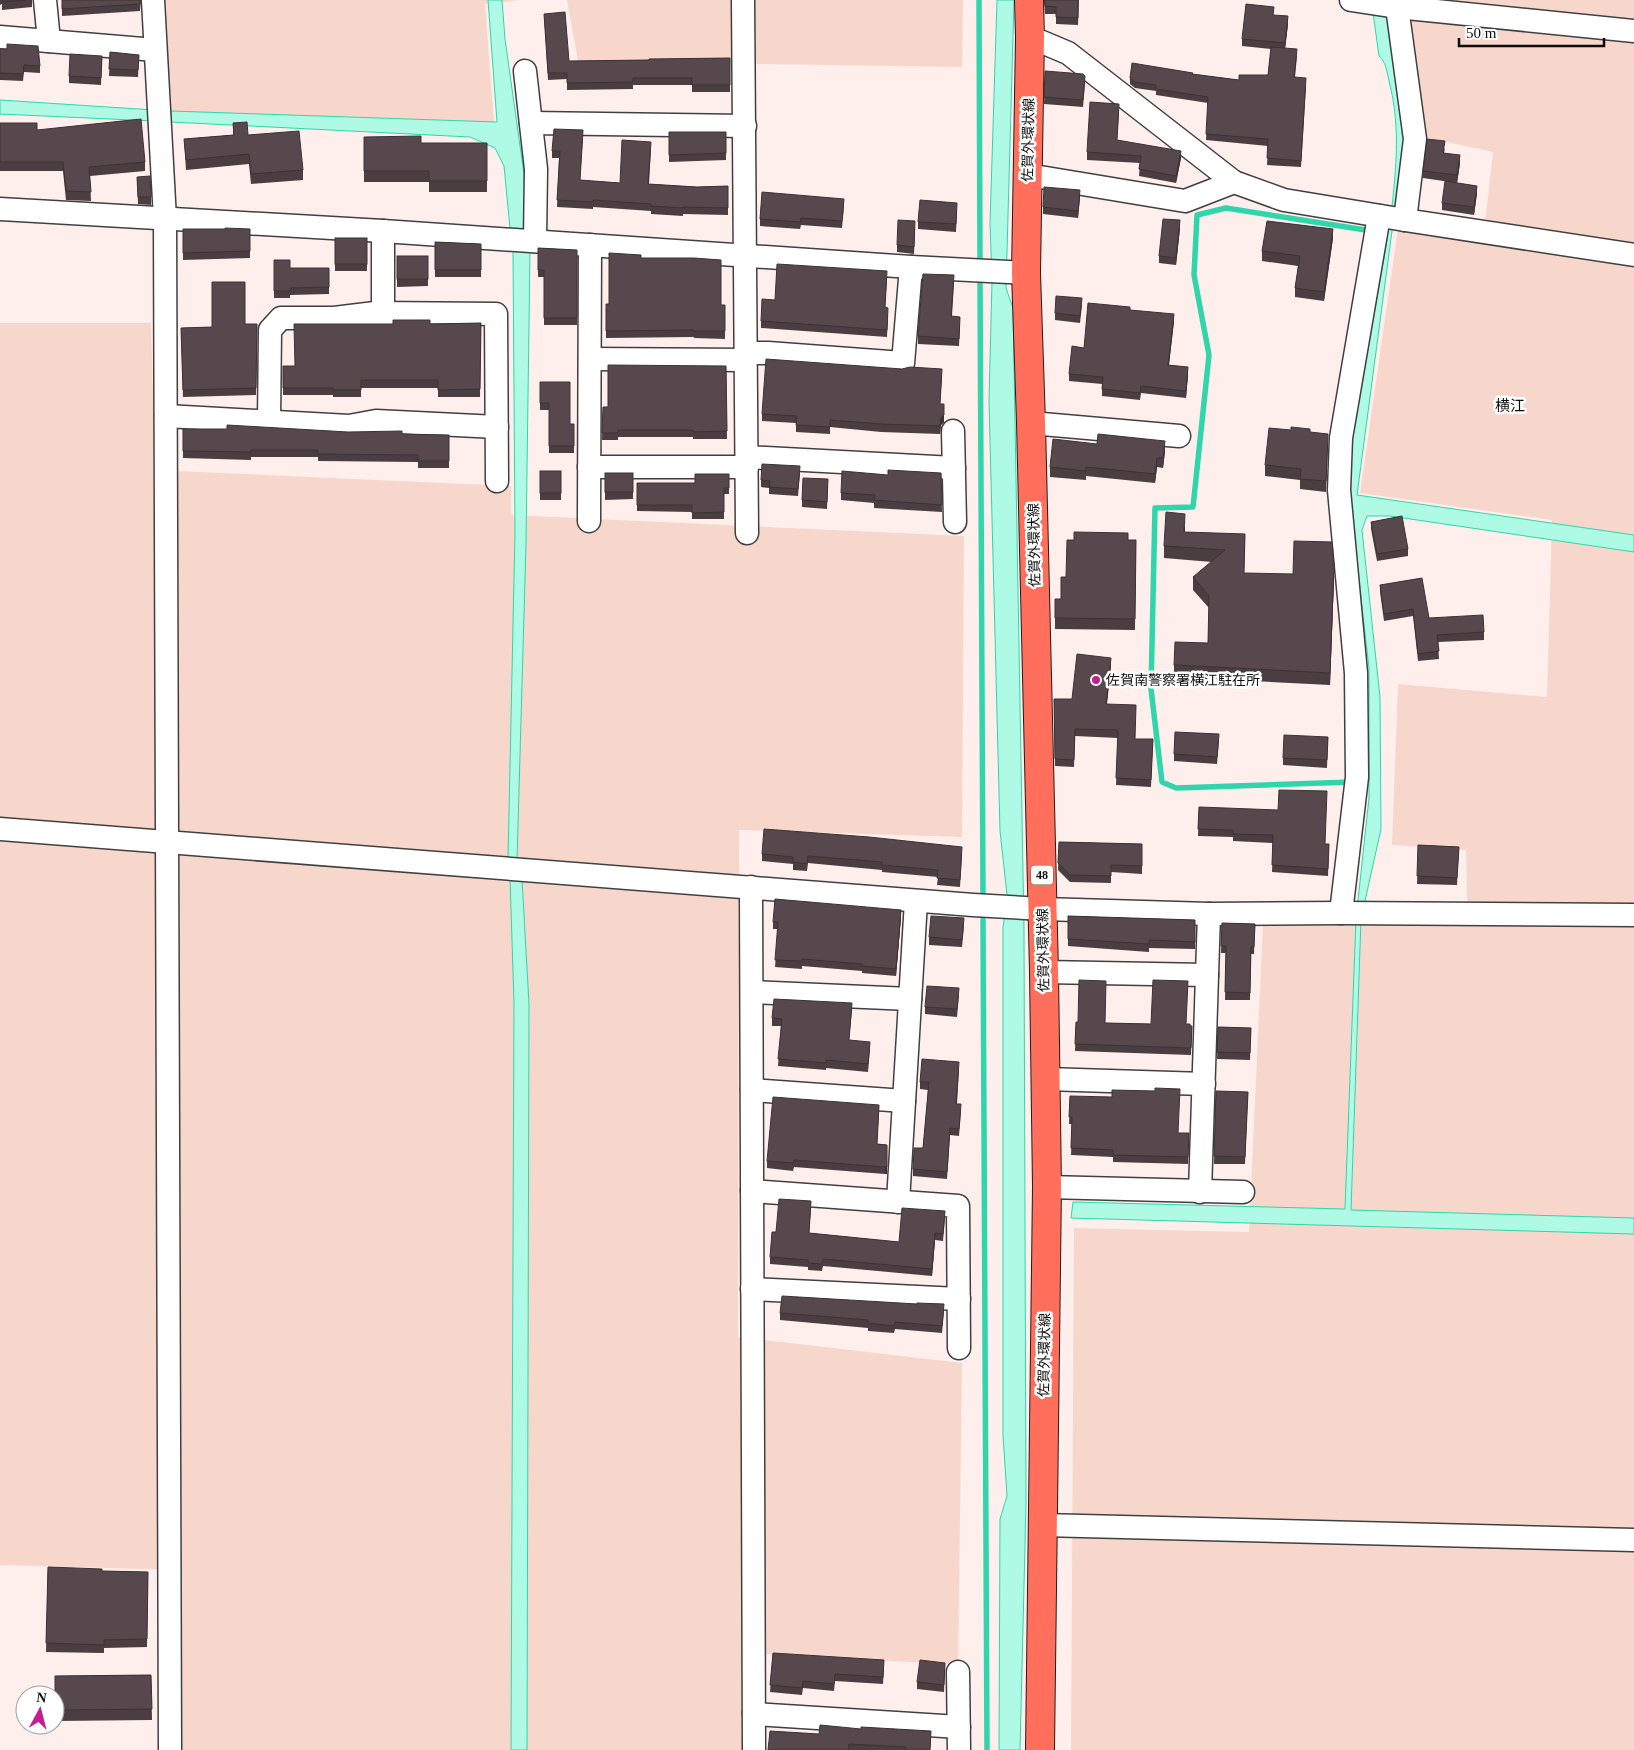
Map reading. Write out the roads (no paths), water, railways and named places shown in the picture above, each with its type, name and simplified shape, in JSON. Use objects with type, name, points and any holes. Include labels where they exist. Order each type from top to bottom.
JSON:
[{"type":"main road","name":"佐賀外環状線","points":[[1030,0],[1028,175],[1018,272],[1031,423],[1039,909],[1044,972],[1046,1079],[1047,1187],[1040,1750]]},
{"type":"street","points":[[45,0],[49,41]]},
{"type":"street","points":[[153,0],[165,219],[170,1750]]},
{"type":"street","points":[[743,0],[747,533]]},
{"type":"street","points":[[1351,0],[1634,31]]},
{"type":"street","points":[[1389,4],[1415,139],[1405,220]]},
{"type":"street","points":[[0,37],[155,50]]},
{"type":"street","points":[[1030,37],[1068,53],[1234,182],[1284,200],[1377,226],[1405,220],[1634,255]]},
{"type":"street","points":[[525,71],[536,169],[535,241]]},
{"type":"street","points":[[531,123],[745,126]]},
{"type":"street","points":[[1028,175],[1186,202],[1234,182]]},
{"type":"street","points":[[0,209],[383,231],[911,267],[1018,272]]},
{"type":"street","points":[[1353,913],[1357,784],[1356,674],[1339,490],[1341,438],[1377,226]]},
{"type":"street","points":[[383,231],[383,313]]},
{"type":"street","points":[[589,521],[590,245]]},
{"type":"street","points":[[590,359],[746,357],[768,353],[903,363],[911,267]]},
{"type":"street","points":[[269,422],[270,330],[281,318],[334,318],[383,313],[496,314],[497,481]]},
{"type":"street","points":[[166,416],[349,426],[376,421],[497,427]]},
{"type":"street","points":[[1031,423],[1179,436]]},
{"type":"street","points":[[953,431],[955,522]]},
{"type":"street","points":[[589,467],[747,462],[954,468]]},
{"type":"street","points":[[0,829],[1039,909],[1209,914],[1634,915]]},
{"type":"street","points":[[751,887],[754,1750]]},
{"type":"street","points":[[898,1202],[916,901]]},
{"type":"street","points":[[1200,1192],[1209,914]]},
{"type":"street","points":[[1044,972],[1207,975]]},
{"type":"street","points":[[752,992],[910,999]]},
{"type":"street","points":[[1046,1079],[1204,1084]]},
{"type":"street","points":[[752,1090],[904,1101]]},
{"type":"street","points":[[1047,1187],[1243,1192]]},
{"type":"street","points":[[752,1191],[958,1206],[959,1348]]},
{"type":"street","points":[[752,1289],[959,1299]]},
{"type":"street","points":[[1042,1525],[1634,1540]]},
{"type":"street","points":[[958,1672],[960,1750]]},
{"type":"street","points":[[754,1714],[959,1727]]},
{"type":"waterway","points":[[979,0],[980,258]]},
{"type":"waterway","points":[[1352,782],[1176,788],[1162,782],[1151,689],[1155,508],[1193,507],[1209,355],[1194,275],[1197,215],[1226,208],[1372,231]]},
{"type":"waterway","points":[[980,279],[983,895]]},
{"type":"waterway","points":[[983,920],[987,1750]]},
{"type":"place","name":"佐賀南警察署横江駐在所","points":[[1096,680]]},
{"type":"district","name":"横江","points":[[1510,406]]}]
